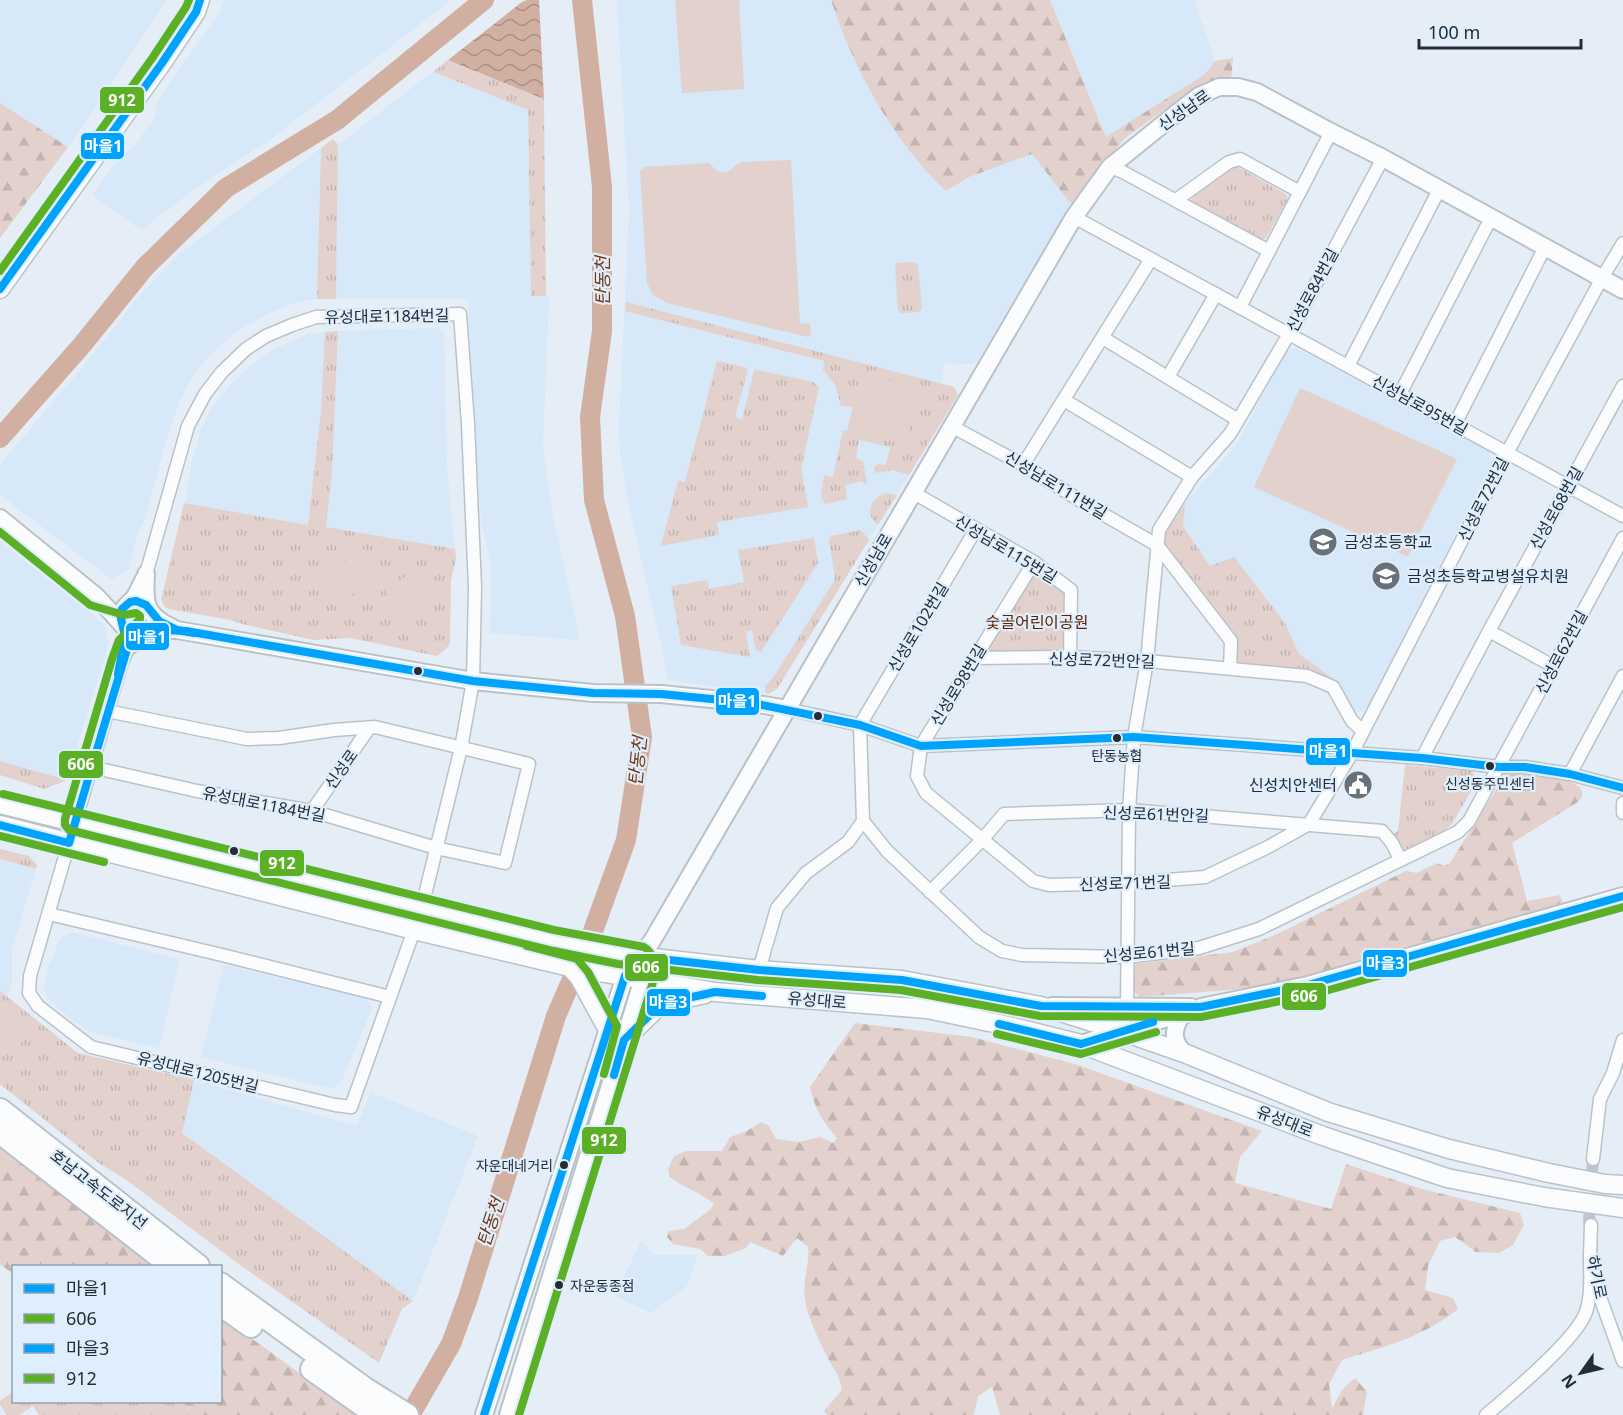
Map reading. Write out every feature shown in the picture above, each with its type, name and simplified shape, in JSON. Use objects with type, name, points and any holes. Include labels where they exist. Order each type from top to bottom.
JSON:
[{"type":"highway","name":"호남고속도로지선","points":[[0,1110],[197,1265]]},
{"type":"highway","name":"호남고속도로지선","points":[[0,1132],[171,1265]]},
{"type":"highway","points":[[222,1286],[361,1395],[377,1415]]},
{"type":"highway","points":[[222,1305],[361,1395],[407,1415]]},
{"type":"main road","points":[[0,289],[162,63],[196,12],[200,0]]},
{"type":"main road","name":"유성대로","points":[[0,804],[552,940],[619,954],[759,970],[902,980],[1041,1006],[1184,1053],[1328,1112],[1449,1149],[1549,1173],[1605,1184],[1623,1185]]},
{"type":"main road","name":"유성대로","points":[[0,825],[414,930],[570,967],[715,992],[927,1009],[1013,1027],[1081,1044],[1323,1136],[1447,1178],[1544,1197],[1623,1208]]},
{"type":"main road","points":[[570,967],[579,977],[607,1028]]},
{"type":"main road","points":[[624,1040],[656,1009],[669,1002],[715,992]]},
{"type":"main road","points":[[1113,1028],[1125,1015],[1127,1008]]},
{"type":"street","name":"신성남로","points":[[618,975],[642,957],[1074,217],[1110,167],[1199,96],[1219,87],[1238,87],[1257,92],[1492,216],[1623,290]]},
{"type":"street","points":[[1240,307],[1331,132]]},
{"type":"street","name":"신성로84번길","points":[[1127,1008],[1130,810],[1134,737],[1147,661],[1159,530],[1192,477],[1223,445],[1289,334],[1383,158]]},
{"type":"street","points":[[1176,200],[1229,162],[1240,159],[1300,192]]},
{"type":"street","points":[[1110,167],[1269,251]]},
{"type":"street","points":[[1348,366],[1440,188]]},
{"type":"street","points":[[1400,394],[1492,216]]},
{"type":"street","name":"신성남로95번길","points":[[1074,217],[1623,516]]},
{"type":"street","points":[[1602,278],[1623,243]]},
{"type":"street","points":[[1455,424],[1545,246]]},
{"type":"street","points":[[1023,465],[1151,259]]},
{"type":"street","name":"신성로72번길","points":[[1352,753],[1507,453],[1602,278]]},
{"type":"street","points":[[1168,377],[1216,294]]},
{"type":"street","name":"유성대로1184번길","points":[[145,580],[188,426],[205,394],[222,372],[246,349],[266,336],[316,317],[460,314],[468,424],[475,587],[473,681],[461,748],[422,908]]},
{"type":"street","points":[[1103,338],[1238,420]]},
{"type":"street","name":"신성로68번길","points":[[1422,758],[1623,386]]},
{"type":"street","points":[[1064,400],[1192,477]]},
{"type":"street","name":"신성남로111번길","points":[[953,426],[1157,545]]},
{"type":"street","name":"신성남로115번길","points":[[914,493],[1034,562],[1071,590],[1070,657]]},
{"type":"street","points":[[0,518],[102,600],[129,638]]},
{"type":"street","name":"신성로102번길","points":[[860,725],[976,529]]},
{"type":"street","name":"신성로62번길","points":[[1499,767],[1623,538]]},
{"type":"street","points":[[1157,545],[1231,641],[1230,668]]},
{"type":"street","name":"신성로98번길","points":[[921,746],[1034,562]]},
{"type":"street","points":[[102,600],[128,593],[145,580]]},
{"type":"street","points":[[129,638],[150,624],[138,606],[145,580]]},
{"type":"street","points":[[145,580],[155,610],[168,628]]},
{"type":"street","points":[[102,600],[138,606],[168,628]]},
{"type":"street","points":[[75,822],[129,638],[120,614],[138,606]]},
{"type":"street","points":[[129,638],[168,628],[473,681],[592,693],[662,694],[752,703],[860,725],[921,746],[1134,737],[1422,758],[1499,767],[1525,767],[1570,774],[1623,788]]},
{"type":"street","points":[[1489,631],[1553,666]]},
{"type":"street","name":"신성로72번안길","points":[[974,658],[1070,657],[1147,661],[1307,676],[1333,687],[1352,721],[1363,731]]},
{"type":"street","points":[[1570,774],[1623,676]]},
{"type":"street","name":"유성대로1184번길","points":[[91,767],[197,791],[312,811],[436,848],[505,863],[530,764],[375,727],[279,738],[247,739],[107,711]]},
{"type":"street","points":[[759,970],[777,908],[806,873],[848,843],[863,821],[860,725]]},
{"type":"street","name":"신성로","points":[[312,811],[369,728]]},
{"type":"street","name":"신성로71번길","points":[[921,746],[917,776],[926,793],[1033,881],[1049,885],[1129,883],[1205,877],[1268,847],[1309,824],[1352,753]]},
{"type":"street","name":"신성로61번길","points":[[863,821],[887,851],[930,892],[979,937],[1002,951],[1022,955],[1127,957],[1199,948],[1259,929],[1458,832],[1469,821],[1499,767]]},
{"type":"street","points":[[1623,803],[1623,813]]},
{"type":"street","name":"신성로61번안길","points":[[930,892],[982,840],[1004,814],[1130,810],[1382,831],[1392,843],[1400,859]]},
{"type":"street","name":"유성대로1205번길","points":[[75,822],[30,976],[29,993],[38,1006],[91,1047],[334,1105],[351,1107],[414,930]]},
{"type":"street","points":[[1081,1044],[1113,1028],[1180,1017],[1201,1007],[1308,985],[1623,895],[1623,904]]},
{"type":"street","points":[[49,914],[390,997]]},
{"type":"street","points":[[508,1415],[643,980],[642,957]]},
{"type":"street","points":[[484,1415],[607,1028],[618,975]]},
{"type":"street","points":[[1041,1006],[1201,1007]]},
{"type":"street","points":[[1180,1017],[1173,1035],[1176,1044],[1184,1053]]},
{"type":"street","points":[[1593,1159],[1600,1099],[1613,1073],[1623,1040]]},
{"type":"street","name":"하기로","points":[[1591,1225],[1590,1256],[1596,1286],[1623,1361]]},
{"type":"street","points":[[1486,1415],[1526,1380],[1573,1333],[1586,1313],[1590,1287],[1590,1256]]},
{"type":"shaded area","points":[[0,0],[167,0],[68,147],[0,103]]},
{"type":"shaded area","points":[[224,0],[451,0],[266,143],[166,210],[142,231],[92,195],[119,158],[133,148],[156,115],[157,102],[220,11]]},
{"type":"shaded area","points":[[617,0],[831,0],[871,92],[947,191],[969,177],[1032,154],[1071,204],[977,362],[945,363],[941,384],[954,387],[958,395],[777,689],[768,694],[667,680],[665,662],[627,498],[620,453],[619,425],[629,211]]},
{"type":"shaded area","points":[[1050,0],[1194,0],[1215,61],[1205,74],[1106,137]]},
{"type":"shaded area","points":[[432,72],[528,110],[531,296],[549,296],[543,447],[553,516],[580,640],[490,633],[491,564],[482,526],[475,446],[468,299],[336,299],[338,145]]},
{"type":"shaded area","points":[[321,148],[317,299],[302,301],[276,310],[237,331],[207,359],[193,376],[181,398],[169,431],[128,571],[111,579],[0,495],[0,464],[86,363],[139,296],[178,255]]},
{"type":"shaded area","points":[[437,328],[444,331],[447,468],[455,549],[326,527],[332,472],[338,331]]},
{"type":"shaded area","points":[[325,332],[321,410],[308,525],[185,503],[192,460],[201,429],[213,406],[229,386],[250,366],[272,350],[308,334]]},
{"type":"shaded area","name":"금성초등학교","points":[[1296,348],[1487,449],[1493,461],[1367,708],[1358,713],[1348,705],[1335,680],[1299,654],[1285,623],[1210,566],[1183,526],[1185,503],[1236,445],[1286,352]]},
{"type":"shaded area","points":[[0,541],[104,624],[109,642],[67,780],[0,761]]},
{"type":"shaded area","points":[[0,859],[36,869],[12,949],[12,982],[7,997],[0,991]]},
{"type":"shaded area","points":[[72,932],[180,959],[159,1048],[91,1032],[73,1021],[47,998],[43,988],[49,965],[61,937]]},
{"type":"shaded area","points":[[224,965],[366,998],[372,1009],[341,1083],[332,1089],[201,1057]]},
{"type":"shaded area","points":[[194,1080],[357,1126],[371,1092],[478,1136],[413,1301],[182,1133]]},
{"type":"shaded area","points":[[641,1241],[653,1255],[698,1255],[687,1286],[651,1313],[615,1296]]},
{"type":"green space","points":[[675,0],[739,0],[744,89],[682,93]]},
{"type":"green space","points":[[831,0],[1050,0],[1106,137],[1205,74],[1215,61],[1233,58],[1231,81],[1209,83],[1184,96],[1125,138],[1071,204],[1032,154],[969,177],[946,191],[909,150],[877,103],[851,52]]},
{"type":"green space","points":[[448,60],[544,99],[546,296],[531,296],[528,110],[433,72]]},
{"type":"green space","points":[[0,103],[68,147],[0,238]]},
{"type":"green space","points":[[333,139],[338,145],[336,299],[317,299],[321,148]]},
{"type":"green space","points":[[791,160],[800,324],[810,323],[811,334],[808,337],[667,303],[653,295],[647,283],[640,171],[644,167],[709,163],[717,171],[726,173],[741,162]]},
{"type":"green space","points":[[1236,166],[1286,194],[1288,199],[1266,238],[1261,240],[1193,203],[1191,199],[1200,189]]},
{"type":"green space","points":[[914,262],[918,265],[922,309],[919,312],[900,313],[895,266],[897,263]]},
{"type":"green space","points":[[626,302],[954,387],[958,395],[909,475],[893,470],[875,473],[874,467],[878,464],[886,465],[890,447],[859,440],[856,458],[863,461],[867,483],[864,484],[862,481],[845,485],[847,499],[825,504],[821,496],[824,475],[833,477],[843,430],[906,444],[861,374],[852,407],[841,406],[835,385],[823,370],[824,361],[625,311]]},
{"type":"green space","points":[[338,331],[332,472],[326,527],[455,549],[456,559],[451,580],[450,642],[448,647],[437,656],[350,638],[314,640],[230,620],[169,609],[161,600],[184,503],[308,525],[321,410],[325,332]]},
{"type":"green space","points":[[717,361],[745,367],[748,370],[735,417],[742,420],[754,371],[813,382],[819,387],[801,469],[808,507],[717,522],[719,535],[661,546],[678,481],[685,482]]},
{"type":"green space","points":[[860,374],[918,387],[906,444],[847,431]]},
{"type":"green space","points":[[1300,388],[1457,459],[1408,557],[1254,487]]},
{"type":"green space","points":[[886,493],[897,495],[878,525],[871,516],[871,507],[876,499]]},
{"type":"green space","points":[[1185,503],[1183,526],[1210,566],[1234,557],[1285,623],[1299,654],[1335,680],[1348,705],[1333,684],[1238,665],[1234,660],[1235,639],[1163,544],[1163,537]]},
{"type":"green space","points":[[861,530],[869,540],[777,689],[766,693],[765,686],[775,675],[834,581],[829,541],[831,536]]},
{"type":"green space","points":[[814,538],[818,563],[761,652],[756,651],[752,630],[746,632],[750,657],[681,645],[671,586],[707,580],[709,589],[744,582],[738,550]]},
{"type":"green space","points":[[366,548],[383,574],[339,603],[322,577]]},
{"type":"green space","points":[[417,569],[433,593],[401,614],[385,590]]},
{"type":"green space","name":"숯골어린이공원","points":[[1039,572],[1067,593],[1066,644],[1058,653],[991,654],[987,651],[987,645],[1031,573]]},
{"type":"green space","points":[[0,761],[67,780],[44,789],[0,775]]},
{"type":"green space","points":[[1405,765],[1472,771],[1477,781],[1452,824],[1444,831],[1401,853],[1391,835],[1398,831]]},
{"type":"green space","points":[[1517,774],[1561,779],[1580,787],[1582,794],[1578,802],[1512,843],[1527,901],[1560,895],[1564,905],[1324,975],[1283,983],[1242,989],[1140,997],[1130,988],[1131,969],[1135,964],[1233,952],[1275,935],[1406,871],[1417,873],[1437,863],[1444,866],[1450,863],[1505,776]]},
{"type":"green space","points":[[0,849],[29,856],[37,865],[36,869],[0,859]]},
{"type":"green space","points":[[0,991],[78,1053],[194,1080],[182,1133],[413,1301],[402,1309],[379,1363],[236,1262],[125,1179],[100,1164],[0,1084]]},
{"type":"green space","points":[[0,1001],[33,1028],[15,1050],[0,1038]]},
{"type":"green space","points":[[855,1023],[972,1037],[1078,1065],[1262,1131],[1240,1157],[1235,1183],[1331,1209],[1346,1164],[1422,1189],[1520,1213],[1524,1225],[1513,1245],[1499,1253],[1476,1252],[1455,1237],[1440,1241],[1428,1266],[1425,1290],[1453,1298],[1458,1309],[1417,1334],[1388,1346],[1342,1360],[1329,1384],[1332,1408],[1343,1389],[1355,1378],[1367,1392],[1363,1415],[1000,1415],[992,1387],[978,1396],[974,1415],[827,1415],[824,1411],[842,1390],[806,1305],[804,1286],[808,1247],[797,1238],[783,1256],[750,1242],[746,1248],[725,1256],[708,1256],[700,1249],[673,1244],[667,1237],[669,1231],[684,1229],[711,1209],[714,1204],[670,1177],[668,1169],[674,1156],[687,1151],[722,1151],[730,1137],[747,1131],[761,1122],[769,1126],[776,1139],[799,1142],[820,1137],[833,1143],[837,1138],[827,1127],[820,1114],[810,1087]]},
{"type":"green space","points":[[0,1144],[155,1265],[12,1265],[12,1273],[0,1264]]},
{"type":"green space","points":[[222,1317],[357,1415],[189,1415],[184,1403],[222,1403]]},
{"type":"green space","points":[[12,1393],[12,1403],[184,1403],[189,1415],[39,1415],[33,1406],[19,1415],[7,1415],[0,1401]]},
{"type":"water","points":[[527,0],[539,0],[544,99],[448,60]]},
{"type":"waterway","points":[[0,438],[82,345],[145,267],[226,188],[337,120],[484,0]]},
{"type":"waterway","name":"탄동천","points":[[410,1415],[451,1344],[468,1298],[556,1016],[593,931],[626,840],[642,737],[625,616],[594,500],[590,417],[602,331],[602,187],[582,0]]},
{"type":"tunnel","points":[[1591,1225],[1589,1222],[1593,1159]]},
{"type":"transit line","name":"912","points":[[0,271],[153,57],[189,0]]},
{"type":"transit line","name":"마을1","points":[[0,289],[162,63],[196,12],[200,0]]},
{"type":"transit line","name":"606","points":[[0,532],[90,605],[124,615],[136,613],[140,616],[140,619],[119,640],[112,659],[65,819],[65,825],[69,830],[549,950],[618,964],[758,980],[901,990],[1040,1016],[1201,1017],[1311,995],[1623,907]]},
{"type":"transit line","name":"마을1","points":[[118,674],[125,636],[120,614],[130,602],[136,601],[146,605],[159,621],[177,630],[194,633]]},
{"type":"transit line","name":"마을1","points":[[0,825],[69,843],[128,646],[162,630],[186,631],[473,681],[593,693],[661,694],[752,703],[860,725],[921,746],[1134,737],[1422,758],[1499,767],[1525,767],[1570,774],[1623,788]]},
{"type":"transit line","name":"912","points":[[3,794],[554,930],[644,947],[651,953],[653,982],[519,1415]]},
{"type":"transit line","name":"606","points":[[0,836],[104,862]]},
{"type":"transit line","name":"마을3","points":[[484,1415],[625,976],[642,957],[759,970],[902,980],[1041,1006],[1201,1007],[1308,985],[1623,896]]},
{"type":"transit line","name":"912","points":[[527,946],[577,959],[588,972],[617,1026],[604,1074]]},
{"type":"transit line","name":"마을3","points":[[614,1075],[624,1040],[656,1009],[669,1002],[715,992],[762,996]]},
{"type":"transit line","name":"마을3","points":[[999,1024],[1081,1044],[1153,1022]]},
{"type":"transit line","name":"606","points":[[997,1034],[1081,1054],[1156,1032]]},
{"type":"place","name":"금성초등학교","points":[[1323,542]]},
{"type":"place","name":"금성초등학교병설유치원","points":[[1386,576]]},
{"type":"place","name":"탄동농협","points":[[1117,738]]},
{"type":"place","name":"신성동주민센터","points":[[1490,766]]},
{"type":"place","name":"신성치안센터","points":[[1358,785]]},
{"type":"place","name":"자운대네거리","points":[[564,1165]]},
{"type":"place","name":"자운동종점","points":[[559,1285]]}]
